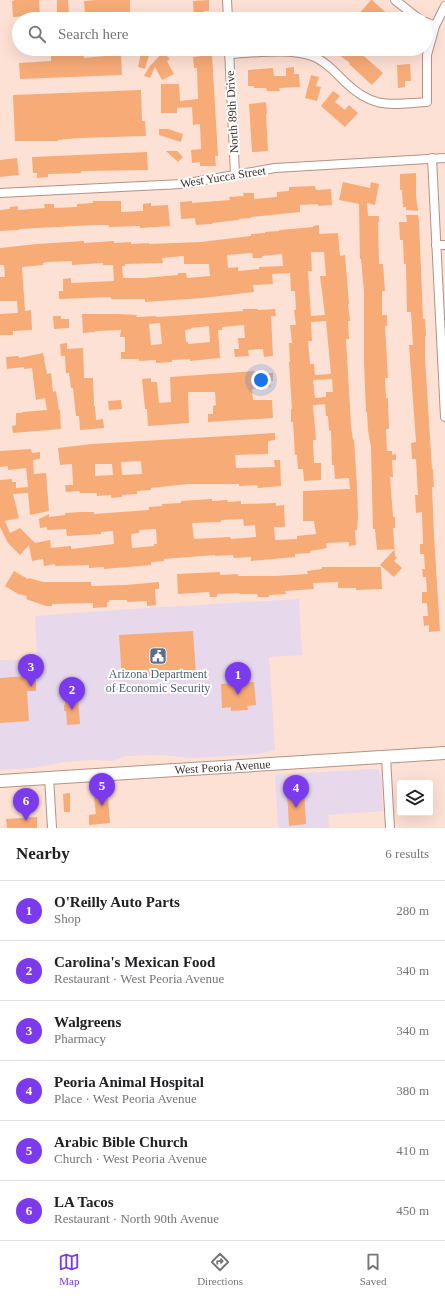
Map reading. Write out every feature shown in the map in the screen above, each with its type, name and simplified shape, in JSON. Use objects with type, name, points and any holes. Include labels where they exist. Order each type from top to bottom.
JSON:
[{"type":"main road","name":"West Peoria Avenue","points":[[0,781],[445,753]]},
{"type":"street","points":[[227,0],[228,12]]},
{"type":"street","points":[[395,0],[410,12]]},
{"type":"street","points":[[433,33],[445,6]]},
{"type":"street","name":"North 89th Drive","points":[[229,56],[235,174]]},
{"type":"street","points":[[311,56],[335,71],[348,85],[366,98],[377,103],[385,104],[427,102],[427,56]]},
{"type":"street","points":[[432,158],[436,246],[443,332],[445,417]]},
{"type":"street","name":"West Yucca Street","points":[[0,193],[182,184],[275,168],[445,158]]},
{"type":"street","points":[[436,246],[445,245]]},
{"type":"street","points":[[386,757],[390,828]]},
{"type":"street","points":[[49,778],[52,828]]},
{"type":"shaded area","points":[[299,599],[302,655],[269,657],[275,750],[260,754],[192,758],[161,755],[124,756],[113,761],[92,760],[64,762],[34,768],[0,770],[0,660],[37,659],[35,616]]},
{"type":"shaded area","points":[[378,769],[381,775],[383,811],[328,815],[329,828],[278,828],[275,775]]},
{"type":"building","points":[[39,0],[40,12],[13,12],[12,1]]},
{"type":"building","points":[[57,0],[68,0],[69,12],[57,12]]},
{"type":"building","points":[[130,0],[130,12],[85,12],[84,1]]},
{"type":"building","points":[[209,0],[209,11],[194,12],[193,1]]},
{"type":"building","points":[[372,0],[385,12],[360,12]]},
{"type":"building","points":[[51,56],[84,56],[84,58],[121,56],[122,75],[20,79],[19,63],[51,61]]},
{"type":"building","points":[[140,56],[149,56],[145,69],[138,67]]},
{"type":"building","points":[[159,56],[167,56],[170,59],[167,61],[174,74],[162,80],[155,67],[150,78],[144,76],[149,67]]},
{"type":"building","points":[[212,56],[218,156],[215,156],[216,166],[200,166],[200,162],[192,163],[191,150],[201,149],[200,124],[193,125],[192,107],[177,108],[177,113],[161,113],[161,84],[179,84],[180,101],[198,99],[197,68],[194,68],[193,57]]},
{"type":"building","points":[[340,56],[364,56],[383,73],[372,85],[349,64],[350,63]]},
{"type":"building","points":[[410,64],[411,81],[405,81],[405,87],[398,88],[397,65]]},
{"type":"building","points":[[294,67],[294,74],[299,74],[300,87],[279,88],[280,91],[267,91],[266,88],[254,88],[254,86],[248,86],[248,70],[273,68],[274,76],[286,76],[286,68]]},
{"type":"building","points":[[311,75],[319,77],[316,86],[321,87],[317,101],[305,98]]},
{"type":"building","points":[[141,90],[142,121],[145,121],[146,136],[78,138],[58,141],[15,141],[13,95]]},
{"type":"building","points":[[333,91],[340,96],[335,102],[345,110],[349,105],[358,113],[345,127],[321,106]]},
{"type":"building","points":[[266,102],[268,151],[252,152],[249,104]]},
{"type":"building","points":[[159,129],[168,129],[183,134],[181,142],[159,135]]},
{"type":"building","points":[[166,151],[177,151],[183,157],[178,162]]},
{"type":"building","points":[[147,152],[148,170],[81,171],[81,173],[48,174],[48,177],[37,178],[37,173],[33,173],[32,157]]},
{"type":"building","points":[[17,158],[19,175],[0,177],[0,160]]},
{"type":"building","points":[[416,173],[418,211],[406,210],[406,207],[403,207],[402,190],[400,190],[400,174]]},
{"type":"building","points":[[343,182],[370,188],[371,182],[379,184],[375,205],[367,203],[368,216],[379,216],[379,264],[383,264],[385,291],[382,291],[382,315],[387,315],[387,326],[385,326],[388,378],[385,378],[386,398],[388,398],[389,429],[386,429],[387,451],[392,451],[392,455],[396,454],[396,460],[392,460],[393,477],[390,477],[393,517],[395,517],[395,528],[393,528],[395,549],[377,550],[375,529],[373,529],[371,447],[366,412],[364,292],[360,259],[359,204],[339,200]]},
{"type":"building","points":[[315,186],[316,190],[331,189],[332,205],[300,205],[300,212],[251,217],[212,224],[196,225],[195,218],[181,219],[180,202],[192,201],[192,203],[230,200],[229,197],[244,196],[243,193],[254,193],[254,199],[277,197],[277,192],[289,191],[289,187]]},
{"type":"building","points":[[93,201],[121,201],[121,212],[143,211],[143,204],[151,203],[151,206],[168,205],[170,226],[140,228],[140,226],[109,227],[109,225],[94,225],[0,231],[0,210],[18,206],[18,210],[45,208],[44,204],[54,204],[54,208],[77,207],[77,204],[93,203]]},
{"type":"building","points":[[406,215],[418,215],[419,221],[423,319],[425,319],[426,336],[425,359],[434,487],[432,487],[434,536],[440,631],[429,632],[429,625],[424,626],[423,616],[428,616],[427,603],[422,603],[422,592],[427,592],[426,577],[423,577],[422,569],[425,569],[424,554],[420,554],[420,544],[423,544],[422,512],[416,513],[415,495],[418,495],[416,459],[412,459],[411,443],[416,442],[409,345],[413,345],[411,312],[407,312],[406,264],[404,264],[403,240],[400,240],[399,222],[407,222]]},
{"type":"building","points":[[319,225],[319,234],[338,233],[340,256],[345,255],[350,321],[348,321],[349,339],[346,339],[351,425],[353,440],[354,439],[357,486],[358,516],[357,530],[355,530],[356,545],[349,546],[349,542],[326,543],[327,548],[310,551],[310,553],[295,554],[295,557],[251,561],[251,557],[234,558],[233,555],[215,555],[164,559],[164,561],[151,562],[151,565],[104,569],[104,567],[89,568],[89,565],[55,566],[55,564],[44,566],[43,559],[32,561],[29,545],[20,555],[8,543],[0,527],[0,480],[12,479],[12,482],[16,482],[16,488],[28,487],[26,468],[8,470],[8,466],[0,467],[0,451],[31,449],[32,453],[40,452],[40,459],[33,460],[34,474],[46,473],[49,511],[30,515],[28,493],[13,494],[19,518],[5,521],[10,533],[20,528],[35,543],[50,540],[51,548],[71,546],[71,549],[114,544],[113,531],[101,532],[101,534],[67,536],[66,529],[47,530],[47,527],[40,528],[39,519],[49,514],[49,517],[65,515],[65,513],[94,512],[94,514],[149,510],[149,507],[162,506],[162,504],[212,499],[212,501],[241,501],[241,504],[276,503],[276,506],[284,505],[285,527],[274,527],[275,540],[297,539],[297,536],[316,534],[314,521],[303,521],[303,491],[350,489],[349,478],[335,479],[334,465],[332,465],[331,431],[329,430],[325,404],[313,405],[316,440],[313,440],[314,463],[321,463],[321,480],[304,481],[303,469],[298,469],[297,455],[295,455],[293,422],[291,422],[292,409],[289,343],[292,343],[290,325],[296,325],[294,310],[296,310],[295,291],[291,291],[290,273],[272,274],[273,284],[253,285],[254,292],[203,298],[145,302],[145,299],[111,299],[111,297],[59,299],[59,291],[63,291],[63,279],[71,278],[71,283],[114,281],[113,265],[103,265],[103,263],[72,265],[72,261],[47,262],[43,263],[43,265],[22,267],[25,311],[31,310],[32,330],[13,331],[13,335],[0,335],[0,314],[18,313],[17,301],[0,301],[0,277],[5,277],[4,265],[0,265],[0,248],[84,241],[84,243],[114,241],[114,243],[131,242],[131,244],[201,242]],"holes":[[[311,252],[324,252],[326,276],[320,276],[325,315],[311,316],[308,271],[312,271]],[[252,253],[253,258],[262,258],[262,256],[282,254],[283,266],[259,267],[259,269],[238,271],[238,267],[228,268],[227,255]],[[184,256],[184,264],[209,264],[210,276],[187,278],[186,273],[178,273],[178,275],[123,278],[122,266],[125,266],[125,264],[163,263],[162,258]],[[326,321],[331,374],[315,375],[314,364],[310,364],[308,341],[312,341],[311,322]],[[332,379],[333,392],[326,392],[326,397],[315,398],[313,380]],[[243,519],[244,526],[255,525],[256,537],[194,539],[192,523],[221,522],[221,520]],[[156,529],[157,544],[154,544],[154,546],[132,548],[131,534],[139,533],[139,530]]]},
{"type":"building","points":[[243,309],[275,309],[276,316],[271,316],[273,356],[264,357],[263,349],[248,350],[249,356],[235,357],[234,349],[239,349],[238,338],[245,338],[244,325],[222,327],[222,330],[218,330],[220,358],[190,361],[190,359],[172,360],[172,362],[156,363],[156,360],[139,361],[139,359],[121,359],[121,352],[125,352],[125,337],[120,337],[121,330],[83,333],[82,314],[118,314],[137,315],[136,317],[156,317],[243,311]],"holes":[[[160,323],[162,344],[151,345],[149,324]],[[209,326],[210,342],[188,344],[188,342],[186,342],[185,330]]]},
{"type":"building","points":[[53,316],[61,316],[61,319],[69,319],[69,328],[54,329]]},
{"type":"building","points":[[67,343],[67,349],[83,348],[84,378],[93,378],[96,420],[103,419],[104,428],[80,430],[79,416],[76,416],[73,388],[71,388],[69,373],[66,373],[65,356],[61,356],[60,344]]},
{"type":"building","points":[[43,353],[47,374],[51,373],[53,392],[56,391],[60,410],[61,429],[13,433],[12,426],[16,425],[16,413],[47,410],[45,398],[36,400],[32,368],[24,369],[24,367],[7,369],[6,357],[18,356],[19,358]]},
{"type":"building","points":[[255,371],[255,374],[273,373],[273,381],[270,381],[271,387],[252,389],[253,400],[272,400],[273,418],[208,422],[208,414],[213,414],[213,406],[216,405],[215,392],[188,392],[189,423],[148,426],[142,379],[151,378],[151,382],[157,382],[159,403],[171,402],[170,377]]},
{"type":"building","points":[[121,400],[122,409],[109,410],[108,401]]},
{"type":"building","points":[[275,433],[275,440],[268,441],[268,454],[235,455],[236,468],[275,467],[274,460],[280,460],[281,486],[258,488],[257,485],[239,486],[239,484],[188,484],[151,488],[151,490],[137,491],[137,494],[122,495],[122,497],[111,498],[111,495],[97,496],[97,493],[80,493],[79,491],[66,492],[65,485],[73,485],[72,464],[60,465],[58,448],[92,444]],"holes":[[[141,461],[142,474],[122,475],[121,462]],[[95,464],[112,464],[113,475],[95,476]]]},
{"type":"building","points":[[395,549],[395,556],[397,557],[394,561],[402,568],[394,577],[380,565]]},
{"type":"building","points":[[322,567],[381,567],[382,589],[356,590],[356,588],[338,588],[338,582],[313,583],[314,589],[285,591],[286,594],[269,595],[269,597],[258,597],[257,594],[239,593],[217,594],[217,597],[210,597],[209,592],[178,594],[177,574],[220,572],[220,575],[238,574],[238,576],[275,576],[308,574],[307,571],[322,569]]},
{"type":"building","points":[[14,571],[28,579],[43,582],[91,582],[91,586],[159,582],[159,589],[155,589],[156,605],[147,606],[147,601],[127,602],[127,600],[109,600],[109,602],[107,602],[107,607],[93,608],[93,603],[52,604],[52,606],[46,606],[26,599],[27,596],[18,594],[5,586]]},
{"type":"building","name":"Arizona Department of Economic Security","points":[[193,631],[196,674],[122,679],[119,635]]},
{"type":"building","points":[[26,676],[27,680],[36,680],[36,691],[27,691],[29,721],[0,723],[0,678]]},
{"type":"building","points":[[254,682],[256,705],[247,706],[248,710],[231,711],[231,707],[222,708],[221,684]]},
{"type":"building","points":[[78,697],[80,724],[67,725],[66,711],[64,711],[65,698]]},
{"type":"building","points":[[304,790],[306,824],[289,826],[287,791]]},
{"type":"building","points":[[70,793],[70,812],[64,812],[63,794]]},
{"type":"building","points":[[108,796],[110,823],[89,825],[89,815],[96,814],[94,797]]},
{"type":"building","points":[[37,817],[37,828],[7,828],[6,819]]},
{"type":"place","name":"Arizona Department of Economic Security","points":[[158,656]]},
{"type":"place","name":"Walgreens","points":[[31,687]]},
{"type":"place","name":"O'Reilly Auto Parts","points":[[238,695]]},
{"type":"place","name":"Carolina's Mexican Food","points":[[72,710]]},
{"type":"place","name":"Arabic Bible Church","points":[[102,806]]},
{"type":"place","name":"Peoria Animal Hospital","points":[[296,808]]},
{"type":"place","name":"LA Tacos","points":[[26,821]]}]
